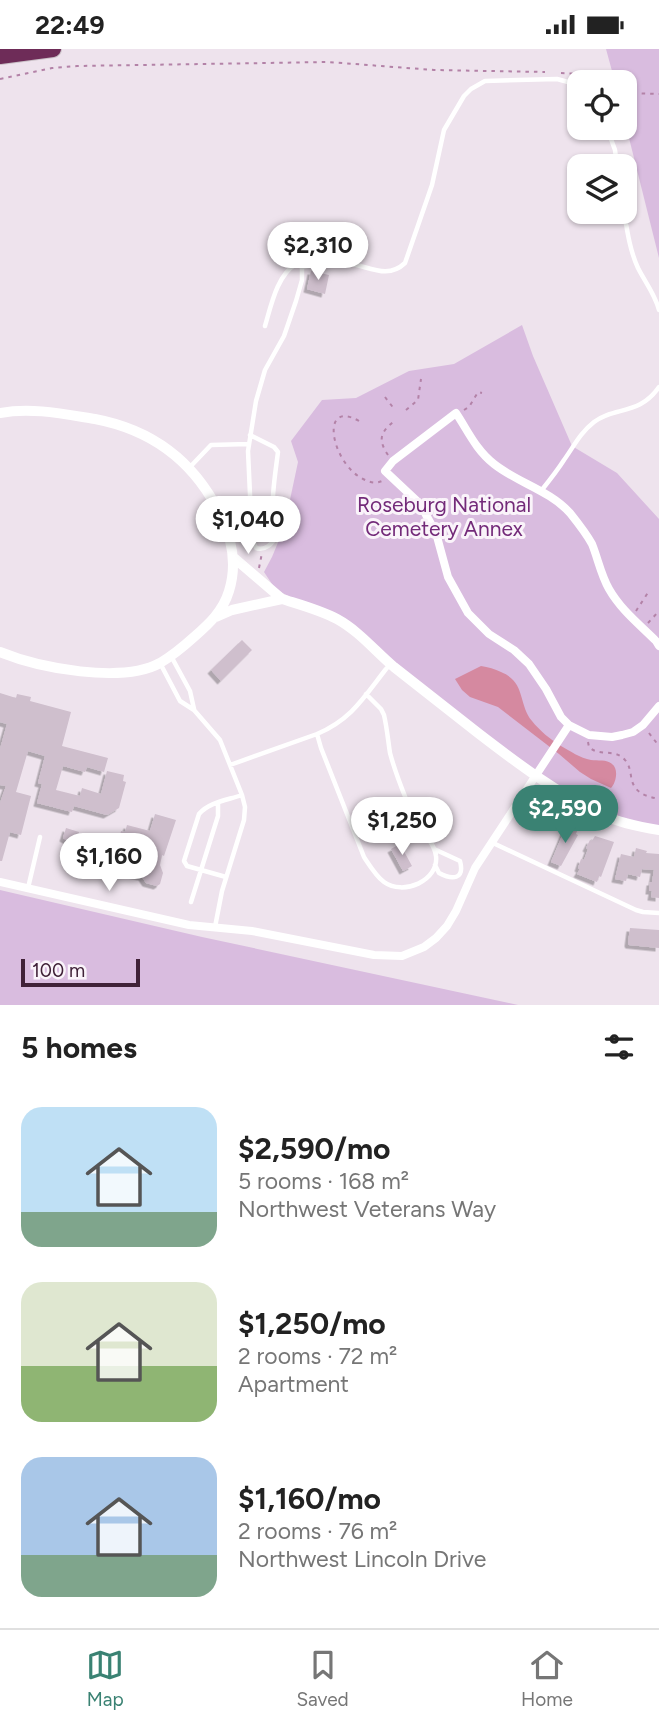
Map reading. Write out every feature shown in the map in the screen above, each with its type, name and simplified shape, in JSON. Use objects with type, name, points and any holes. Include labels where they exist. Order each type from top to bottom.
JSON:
[{"type":"highway","points":[[0,57],[53,49]]},
{"type":"street","points":[[0,413],[46,412],[109,422],[152,439],[189,467],[213,500],[232,543],[232,577],[229,591],[216,617]]},
{"type":"street","points":[[659,646],[623,609],[607,586],[591,543],[578,522],[560,503],[517,479],[484,456],[456,413],[393,461],[385,471],[418,502],[425,513],[436,533],[448,577],[468,613],[489,634],[514,650],[529,664],[561,717],[569,725],[589,735],[612,737],[643,725],[659,706]]},
{"type":"street","points":[[233,557],[282,599],[324,613],[355,631],[391,664],[497,748],[577,802],[603,815],[638,827],[659,830]]},
{"type":"street","points":[[0,652],[47,667],[87,672],[143,669],[170,656],[216,617],[232,610],[282,599]]},
{"type":"street","points":[[0,882],[189,925],[265,933],[384,956],[402,956],[436,938],[447,926],[475,869],[569,725]]},
{"type":"lane","points":[[264,326],[283,278],[290,267],[296,264],[302,267],[322,263],[346,263],[388,272],[398,270],[405,263],[432,184],[444,130],[457,105],[471,89],[485,81],[557,79],[567,82]]},
{"type":"lane","points":[[626,224],[638,268],[659,310]]},
{"type":"lane","points":[[250,435],[274,447],[278,452],[273,512],[278,527],[273,541],[263,549],[256,548],[252,538],[248,444],[260,384],[288,324],[302,280],[302,267]]},
{"type":"lane","points":[[541,491],[578,438],[594,422],[633,409],[659,387]]},
{"type":"lane","points":[[189,467],[211,445],[248,444]]},
{"type":"lane","points":[[170,656],[190,691],[194,709]]},
{"type":"lane","points":[[160,663],[180,701],[194,709],[220,740],[242,795],[245,814],[218,906],[215,928]]},
{"type":"lane","points":[[230,765],[333,727],[349,716],[391,664]]},
{"type":"lane","points":[[317,734],[355,838],[373,871],[392,886],[411,887],[426,878],[435,865],[436,854],[417,822],[397,776],[384,715],[366,694]]},
{"type":"lane","points":[[226,877],[186,865],[185,859],[199,814],[218,803],[242,795]]},
{"type":"lane","points":[[191,902],[218,817],[218,803]]},
{"type":"lane","points":[[28,888],[40,837]]},
{"type":"lane","points":[[492,843],[636,910],[659,913]]},
{"type":"lane","points":[[433,848],[460,861],[462,868],[460,874],[450,878],[439,873],[435,865]]},
{"type":"path","points":[[0,79],[52,68],[77,66],[328,62],[434,71],[567,73]]},
{"type":"path","points":[[637,93],[659,94]]},
{"type":"path","points":[[406,410],[418,400],[421,379]]},
{"type":"path","points":[[456,413],[469,407],[478,392],[482,393]]},
{"type":"path","points":[[386,397],[395,410]]},
{"type":"path","points":[[359,421],[348,416],[337,420],[333,431],[338,452],[348,467],[365,480],[378,483],[389,475]]},
{"type":"path","points":[[393,422],[383,432],[381,440],[393,461]]},
{"type":"path","points":[[638,615],[635,611],[649,591]]},
{"type":"path","points":[[643,629],[659,611]]},
{"type":"path","points":[[643,725],[659,745]]},
{"type":"path","points":[[589,735],[591,751],[619,755],[627,763],[632,782],[639,793],[659,799]]},
{"type":"green space","points":[[606,49],[659,49],[659,258],[637,170],[637,154],[633,154],[630,140],[637,140],[637,70],[612,70]]},
{"type":"green space","name":"Roseburg National Cemetery Annex","points":[[522,325],[572,446],[617,473],[659,519],[659,830],[603,815],[556,788],[324,613],[276,590],[264,572],[284,528],[298,462],[291,441],[322,400],[356,398],[409,371],[454,364]]},
{"type":"green space","points":[[0,890],[202,937],[518,1005],[0,1005]]},
{"type":"shaded area","points":[[481,666],[499,671],[514,681],[532,721],[553,741],[583,758],[610,762],[616,769],[611,788],[580,772],[498,707],[470,697],[462,690],[455,679]]},
{"type":"building","points":[[311,271],[329,275],[325,294],[307,289]]},
{"type":"building","points":[[242,640],[252,650],[221,681],[211,670]]},
{"type":"building","points":[[0,693],[16,698],[17,694],[31,697],[30,701],[71,712],[62,746],[108,758],[104,772],[87,767],[85,772],[63,766],[56,790],[80,796],[82,788],[101,794],[107,771],[124,775],[123,781],[126,782],[119,808],[107,815],[74,806],[72,812],[37,803],[42,784],[38,783],[45,756],[28,751],[16,792],[31,796],[21,835],[10,832],[2,861],[0,803],[6,786],[0,785],[0,749],[7,724],[0,722]]},
{"type":"building","points":[[155,814],[176,820],[164,856],[162,855],[160,865],[163,873],[157,886],[146,883],[142,877],[94,870],[80,866],[81,862],[64,858],[68,841],[63,838],[66,828],[79,832],[77,842],[86,844],[85,846],[116,852],[121,831],[125,832],[127,825],[150,831]]},
{"type":"building","points":[[567,824],[578,828],[578,835],[561,866],[551,862]]},
{"type":"building","points":[[595,836],[614,842],[597,882],[577,874],[581,859],[584,860],[588,849],[586,848]]},
{"type":"building","points":[[400,844],[412,866],[403,871],[391,849]]},
{"type":"building","points":[[636,848],[647,851],[646,853],[659,854],[659,898],[651,897],[652,891],[649,891],[654,870],[642,869],[640,877],[628,874],[626,881],[615,879],[621,854],[634,857]]},
{"type":"building","points":[[630,928],[659,930],[659,948],[629,945]]}]
